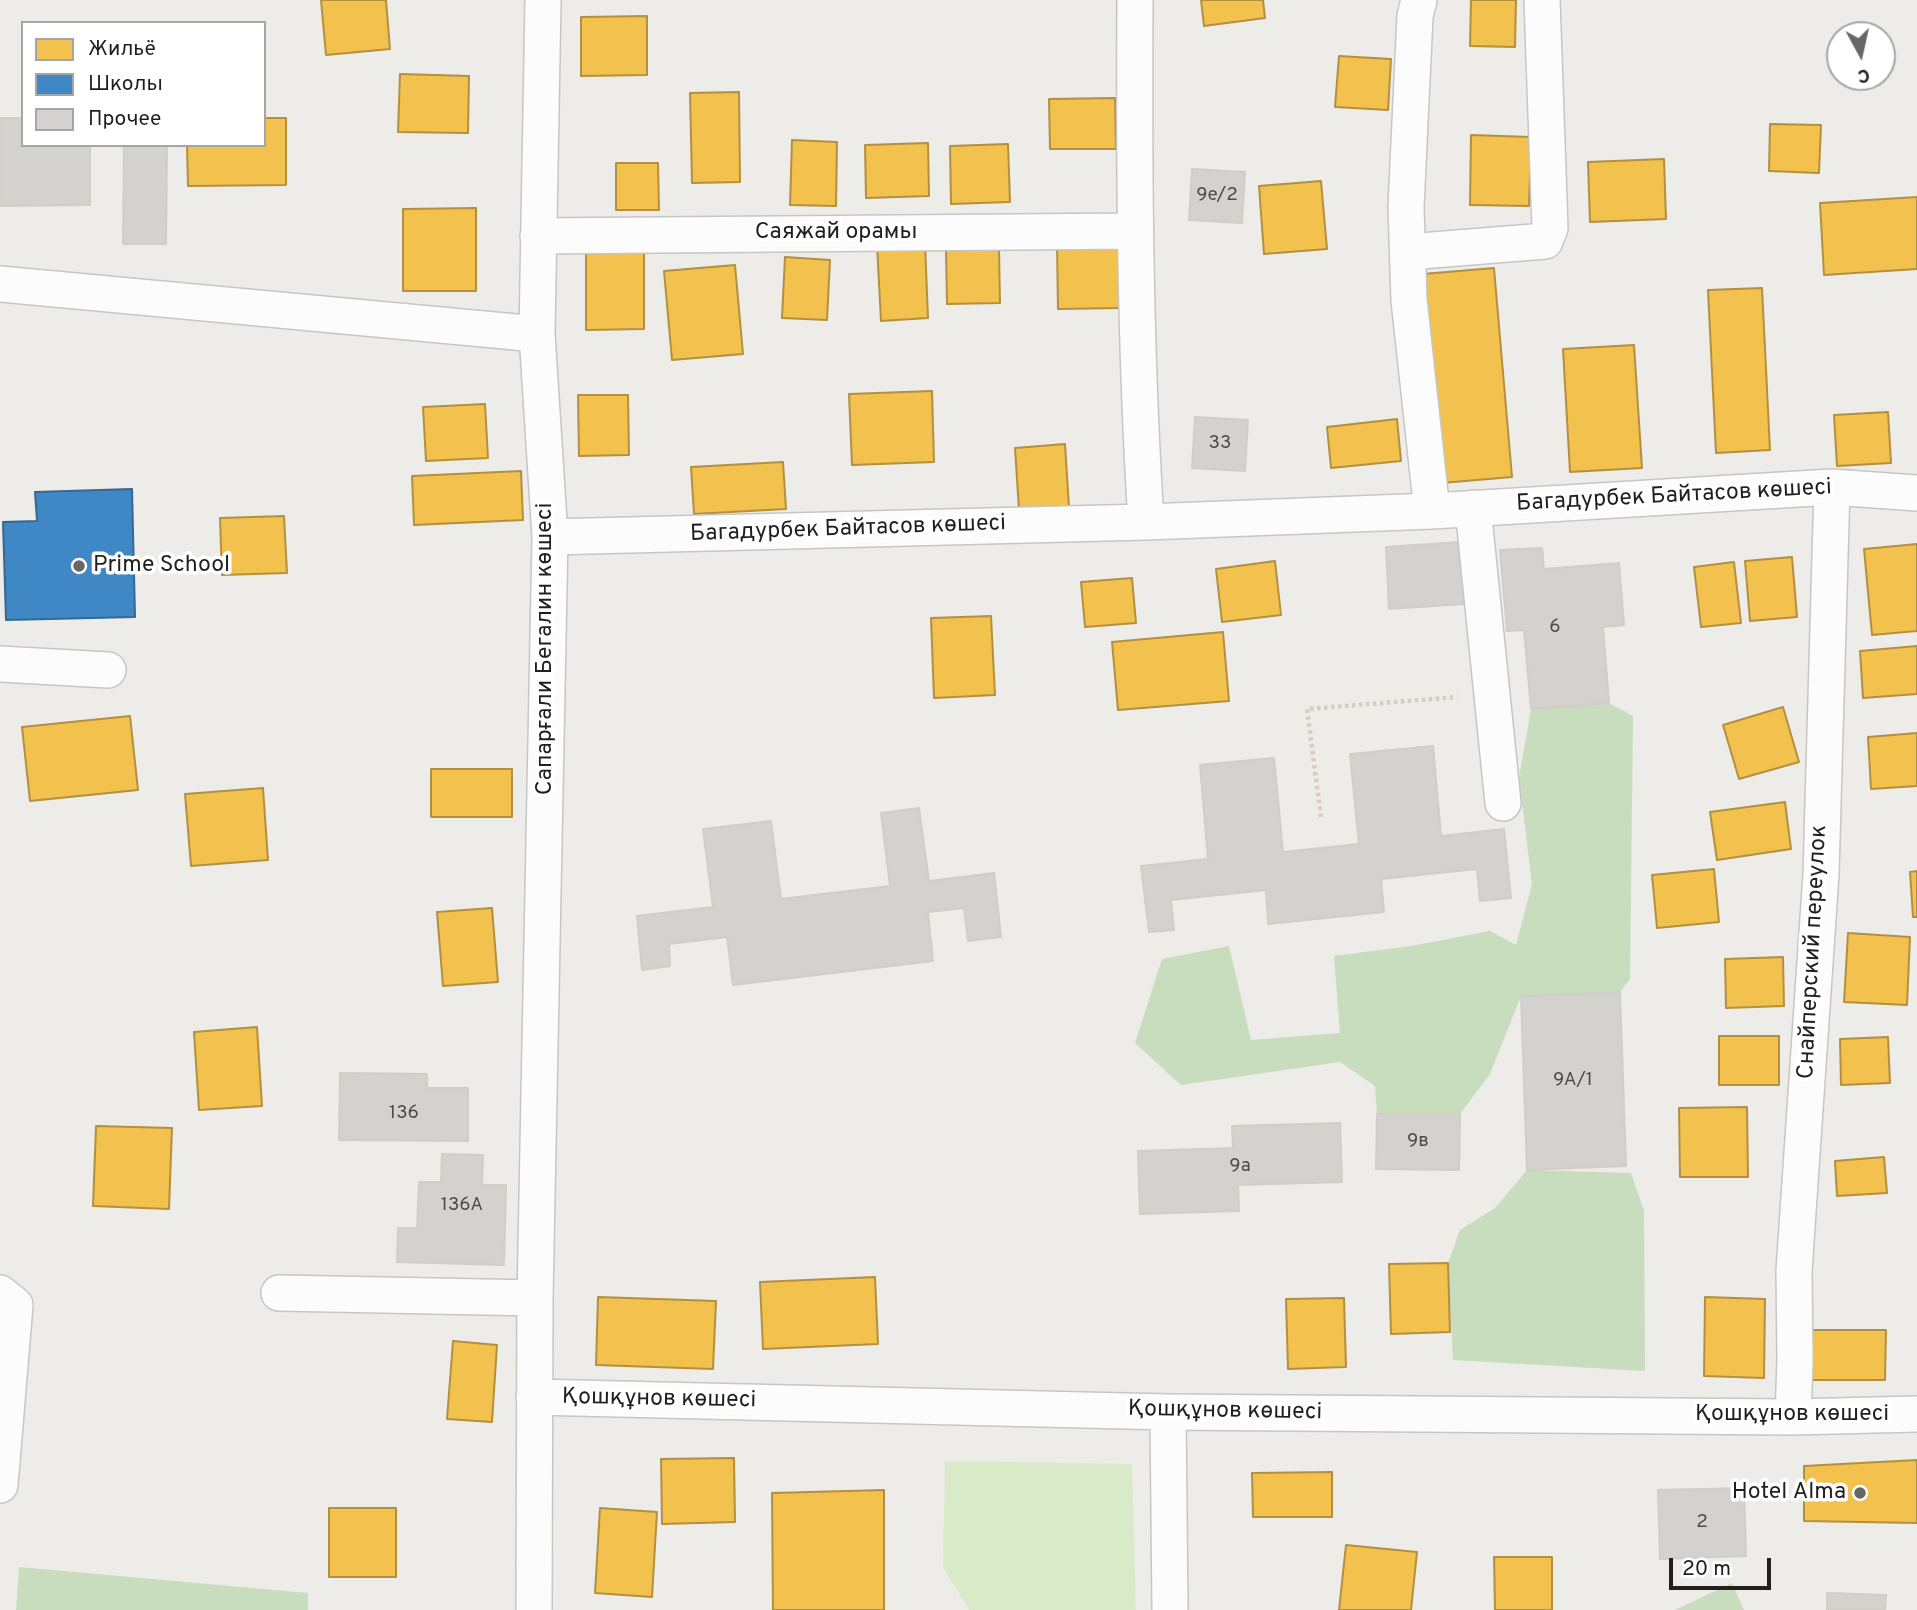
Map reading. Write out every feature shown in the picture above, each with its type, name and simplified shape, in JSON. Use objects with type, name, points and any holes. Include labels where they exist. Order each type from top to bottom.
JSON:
[{"type":"street","name":"Сапарғали Бегалин көшесі","points":[[534,1610],[535,1298],[550,537],[537,334],[543,0]]},
{"type":"street","points":[[1135,0],[1134,231],[1138,394],[1146,522]]},
{"type":"street","points":[[1419,0],[1415,16],[1406,193],[1409,300],[1432,511]]},
{"type":"street","points":[[1408,252],[1545,241],[1550,228],[1542,0]]},
{"type":"street","name":"Саяжай орамы","points":[[538,236],[1134,231]]},
{"type":"street","points":[[0,284],[537,334]]},
{"type":"street","name":"Багадурбек Байтасов көшесі","points":[[550,537],[1146,522],[1432,511],[1832,487],[1917,493]]},
{"type":"street","name":"Снайперский переулок","points":[[1793,1417],[1796,1360],[1794,1271],[1821,874],[1832,487]]},
{"type":"street","points":[[1473,508],[1503,803]]},
{"type":"street","points":[[0,664],[108,670]]},
{"type":"street","points":[[279,1293],[535,1298]]},
{"type":"street","points":[[0,1485],[7,1299]]},
{"type":"street","name":"Қошқұнов көшесі","points":[[534,1397],[1168,1412],[1793,1417],[1917,1415]]},
{"type":"street","points":[[1168,1412],[1170,1610]]},
{"type":"path","points":[[1321,817],[1307,709],[1493,694]]},
{"type":"green space","points":[[1609,703],[1633,716],[1630,979],[1620,992],[1521,996],[1490,1074],[1460,1114],[1377,1114],[1375,1086],[1340,1062],[1181,1085],[1135,1043],[1162,959],[1229,946],[1251,1040],[1340,1033],[1334,956],[1411,946],[1490,931],[1516,945],[1532,884],[1519,778],[1531,709]]},
{"type":"green space","points":[[1527,1170],[1631,1173],[1644,1211],[1645,1371],[1453,1360],[1448,1263],[1460,1230],[1495,1208]]},
{"type":"green space","points":[[945,1461],[1132,1464],[1136,1610],[969,1610],[943,1567]]},
{"type":"green space","points":[[19,1567],[308,1593],[308,1610],[16,1610]]},
{"type":"green space","points":[[1732,1583],[1744,1610],[1675,1610]]},
{"type":"building: Жильё","points":[[321,0],[386,0],[390,49],[326,55]]},
{"type":"building: Жильё","points":[[1201,0],[1263,0],[1265,18],[1204,26]]},
{"type":"building: Жильё","points":[[1471,0],[1516,0],[1515,47],[1470,46]]},
{"type":"building: Жильё","points":[[647,16],[647,75],[581,76],[581,17]]},
{"type":"building: Жильё","points":[[1339,56],[1391,59],[1388,110],[1335,107]]},
{"type":"building: Жильё","points":[[400,74],[469,76],[468,133],[398,132]]},
{"type":"building: Жильё","points":[[739,92],[740,182],[692,183],[690,93]]},
{"type":"building: Жильё","points":[[1115,98],[1116,149],[1050,149],[1049,99]]},
{"type":"building: Жильё","points":[[266,118],[286,118],[286,185],[188,186],[187,147],[266,147]]},
{"type":"building: Жильё","points":[[1770,124],[1821,125],[1819,173],[1769,171]]},
{"type":"building: Жильё","points":[[1471,135],[1531,137],[1529,206],[1470,205]]},
{"type":"building: Жильё","points":[[792,140],[837,142],[836,206],[790,205]]},
{"type":"building: Жильё","points":[[928,143],[929,196],[866,198],[865,145]]},
{"type":"building: Жильё","points":[[1008,144],[1010,202],[951,204],[950,146]]},
{"type":"building: Жильё","points":[[1664,159],[1666,219],[1590,222],[1588,162]]},
{"type":"building: Жильё","points":[[616,163],[658,163],[659,210],[616,210]]},
{"type":"building: Жильё","points":[[1321,181],[1327,249],[1264,254],[1259,186]]},
{"type":"building: Жильё","points":[[1917,197],[1917,269],[1824,275],[1820,203]]},
{"type":"building: Жильё","points":[[476,208],[476,291],[403,291],[403,209]]},
{"type":"building: Жильё","points":[[925,243],[928,318],[881,321],[877,245]]},
{"type":"building: Жильё","points":[[1121,243],[1121,308],[1058,309],[1057,244]]},
{"type":"building: Жильё","points":[[586,246],[644,246],[644,329],[586,330]]},
{"type":"building: Жильё","points":[[999,249],[1000,303],[947,304],[946,250]]},
{"type":"building: Жильё","points":[[785,257],[830,260],[827,320],[782,318]]},
{"type":"building: Жильё","points":[[735,265],[743,354],[672,360],[664,271]]},
{"type":"building: Жильё","points":[[1494,268],[1512,477],[1442,483],[1423,274]]},
{"type":"building: Жильё","points":[[1762,288],[1770,450],[1716,453],[1708,290]]},
{"type":"building: Жильё","points":[[1634,345],[1642,468],[1570,472],[1563,349]]},
{"type":"building: Жильё","points":[[932,391],[934,462],[852,465],[849,394]]},
{"type":"building: Жильё","points":[[578,395],[628,395],[629,455],[579,456]]},
{"type":"building: Жильё","points":[[485,404],[488,458],[426,461],[423,407]]},
{"type":"building: Жильё","points":[[1888,412],[1891,463],[1837,466],[1834,415]]},
{"type":"building: Жильё","points":[[1397,419],[1401,461],[1331,468],[1327,427]]},
{"type":"building: Жильё","points":[[1065,444],[1069,507],[1019,510],[1015,448]]},
{"type":"building: Жильё","points":[[783,462],[786,509],[694,514],[691,467]]},
{"type":"building: Жильё","points":[[521,471],[523,520],[414,525],[412,476]]},
{"type":"building: Жильё","points":[[284,516],[287,573],[222,575],[220,518]]},
{"type":"building: Жильё","points":[[1917,544],[1917,631],[1872,635],[1864,549]]},
{"type":"building: Жильё","points":[[1792,557],[1797,617],[1750,621],[1745,561]]},
{"type":"building: Жильё","points":[[1275,561],[1281,615],[1222,622],[1216,569]]},
{"type":"building: Жильё","points":[[1734,562],[1741,623],[1701,627],[1694,567]]},
{"type":"building: Жильё","points":[[1132,578],[1136,623],[1085,627],[1081,582]]},
{"type":"building: Жильё","points":[[991,616],[995,695],[934,698],[931,618]]},
{"type":"building: Жильё","points":[[1223,632],[1229,701],[1118,710],[1112,642]]},
{"type":"building: Жильё","points":[[1917,646],[1917,694],[1863,698],[1860,651]]},
{"type":"building: Жильё","points":[[1783,707],[1799,762],[1739,779],[1723,725]]},
{"type":"building: Жильё","points":[[130,716],[138,790],[30,801],[22,727]]},
{"type":"building: Жильё","points":[[1917,733],[1917,786],[1871,789],[1868,737]]},
{"type":"building: Жильё","points":[[431,769],[512,769],[512,817],[431,817]]},
{"type":"building: Жильё","points":[[263,788],[268,860],[191,866],[185,794]]},
{"type":"building: Жильё","points":[[1785,802],[1791,849],[1717,860],[1710,812]]},
{"type":"building: Жильё","points":[[1714,869],[1719,922],[1657,928],[1652,875]]},
{"type":"building: Жильё","points":[[1917,871],[1917,917],[1913,917],[1910,872]]},
{"type":"building: Жильё","points":[[492,908],[498,982],[443,986],[437,912]]},
{"type":"building: Жильё","points":[[1848,933],[1910,937],[1907,1005],[1844,1002]]},
{"type":"building: Жильё","points":[[1783,957],[1784,1006],[1726,1008],[1725,959]]},
{"type":"building: Жильё","points":[[257,1027],[262,1106],[199,1110],[194,1032]]},
{"type":"building: Жильё","points":[[1719,1036],[1779,1036],[1779,1085],[1719,1085]]},
{"type":"building: Жильё","points":[[1888,1037],[1890,1083],[1841,1085],[1840,1039]]},
{"type":"building: Жильё","points":[[1747,1107],[1748,1177],[1680,1177],[1679,1108]]},
{"type":"building: Жильё","points":[[96,1126],[172,1128],[169,1209],[93,1206]]},
{"type":"building: Жильё","points":[[1884,1157],[1887,1193],[1837,1196],[1835,1161]]},
{"type":"building: Жильё","points":[[1448,1263],[1450,1332],[1391,1334],[1389,1264]]},
{"type":"building: Жильё","points":[[875,1277],[878,1344],[763,1349],[760,1282]]},
{"type":"building: Жильё","points":[[598,1297],[716,1301],[713,1369],[596,1365]]},
{"type":"building: Жильё","points":[[1705,1297],[1765,1299],[1764,1378],[1704,1376]]},
{"type":"building: Жильё","points":[[1344,1298],[1346,1367],[1288,1369],[1286,1299]]},
{"type":"building: Жильё","points":[[1807,1330],[1886,1330],[1885,1380],[1807,1380]]},
{"type":"building: Жильё","points":[[453,1341],[497,1345],[492,1422],[447,1419]]},
{"type":"building: Жильё","points":[[734,1458],[735,1522],[662,1524],[661,1459]]},
{"type":"building: Жильё","name":"Hotel Alma","points":[[1917,1460],[1917,1523],[1804,1521],[1804,1466]]},
{"type":"building: Жильё","points":[[1332,1472],[1332,1517],[1253,1517],[1252,1473]]},
{"type":"building: Жильё","points":[[884,1490],[884,1610],[773,1610],[772,1493]]},
{"type":"building: Жильё","points":[[329,1508],[396,1508],[396,1577],[329,1577]]},
{"type":"building: Жильё","points":[[600,1508],[657,1512],[652,1597],[595,1593]]},
{"type":"building: Жильё","points":[[1346,1545],[1417,1552],[1411,1610],[1339,1610]]},
{"type":"building: Жильё","points":[[1494,1557],[1552,1557],[1552,1610],[1495,1610]]},
{"type":"building: Школы","points":[[132,489],[135,617],[6,620],[3,522],[37,521],[35,492]]},
{"type":"building: Прочее","points":[[0,118],[21,118],[21,147],[90,147],[90,205],[0,206]]},
{"type":"building: Прочее","points":[[124,147],[167,147],[166,244],[123,244]]},
{"type":"building: Прочее","points":[[1192,169],[1245,172],[1242,223],[1189,220]]},
{"type":"building: Прочее","points":[[1195,417],[1248,420],[1245,471],[1192,468]]},
{"type":"building: Прочее","points":[[1461,542],[1464,604],[1389,609],[1386,547]]},
{"type":"building: Прочее","points":[[1542,548],[1544,569],[1619,563],[1624,625],[1603,627],[1609,703],[1531,709],[1524,630],[1507,631],[1500,550]]},
{"type":"building: Прочее","points":[[1433,746],[1441,836],[1504,829],[1511,898],[1480,901],[1477,869],[1381,879],[1384,912],[1268,924],[1266,890],[1171,900],[1174,930],[1149,932],[1141,866],[1208,859],[1200,765],[1274,758],[1283,852],[1359,844],[1350,754]]},
{"type":"building: Прочее","points":[[919,808],[929,881],[994,873],[1001,937],[968,941],[964,908],[928,912],[933,961],[733,985],[727,937],[669,944],[670,966],[642,970],[637,916],[713,907],[703,829],[771,821],[781,899],[890,886],[881,813]]},
{"type":"building: Прочее","points":[[1620,992],[1626,1166],[1527,1170],[1521,996]]},
{"type":"building: Прочее","points":[[340,1073],[427,1074],[427,1088],[468,1088],[468,1141],[339,1140]]},
{"type":"building: Прочее","points":[[1377,1114],[1460,1114],[1459,1170],[1376,1169]]},
{"type":"building: Прочее","points":[[1340,1123],[1342,1182],[1238,1185],[1239,1211],[1140,1214],[1138,1151],[1233,1148],[1232,1126]]},
{"type":"building: Прочее","points":[[442,1154],[483,1155],[482,1185],[506,1185],[504,1265],[397,1262],[398,1228],[417,1228],[419,1182],[441,1182]]},
{"type":"building: Прочее","points":[[1744,1488],[1746,1556],[1660,1559],[1658,1490]]},
{"type":"building: Прочее","points":[[1827,1593],[1886,1595],[1885,1610],[1827,1610]]},
{"type":"place","name":"Prime School","points":[[79,566]]},
{"type":"place","name":"Hotel Alma","points":[[1860,1493]]}]
